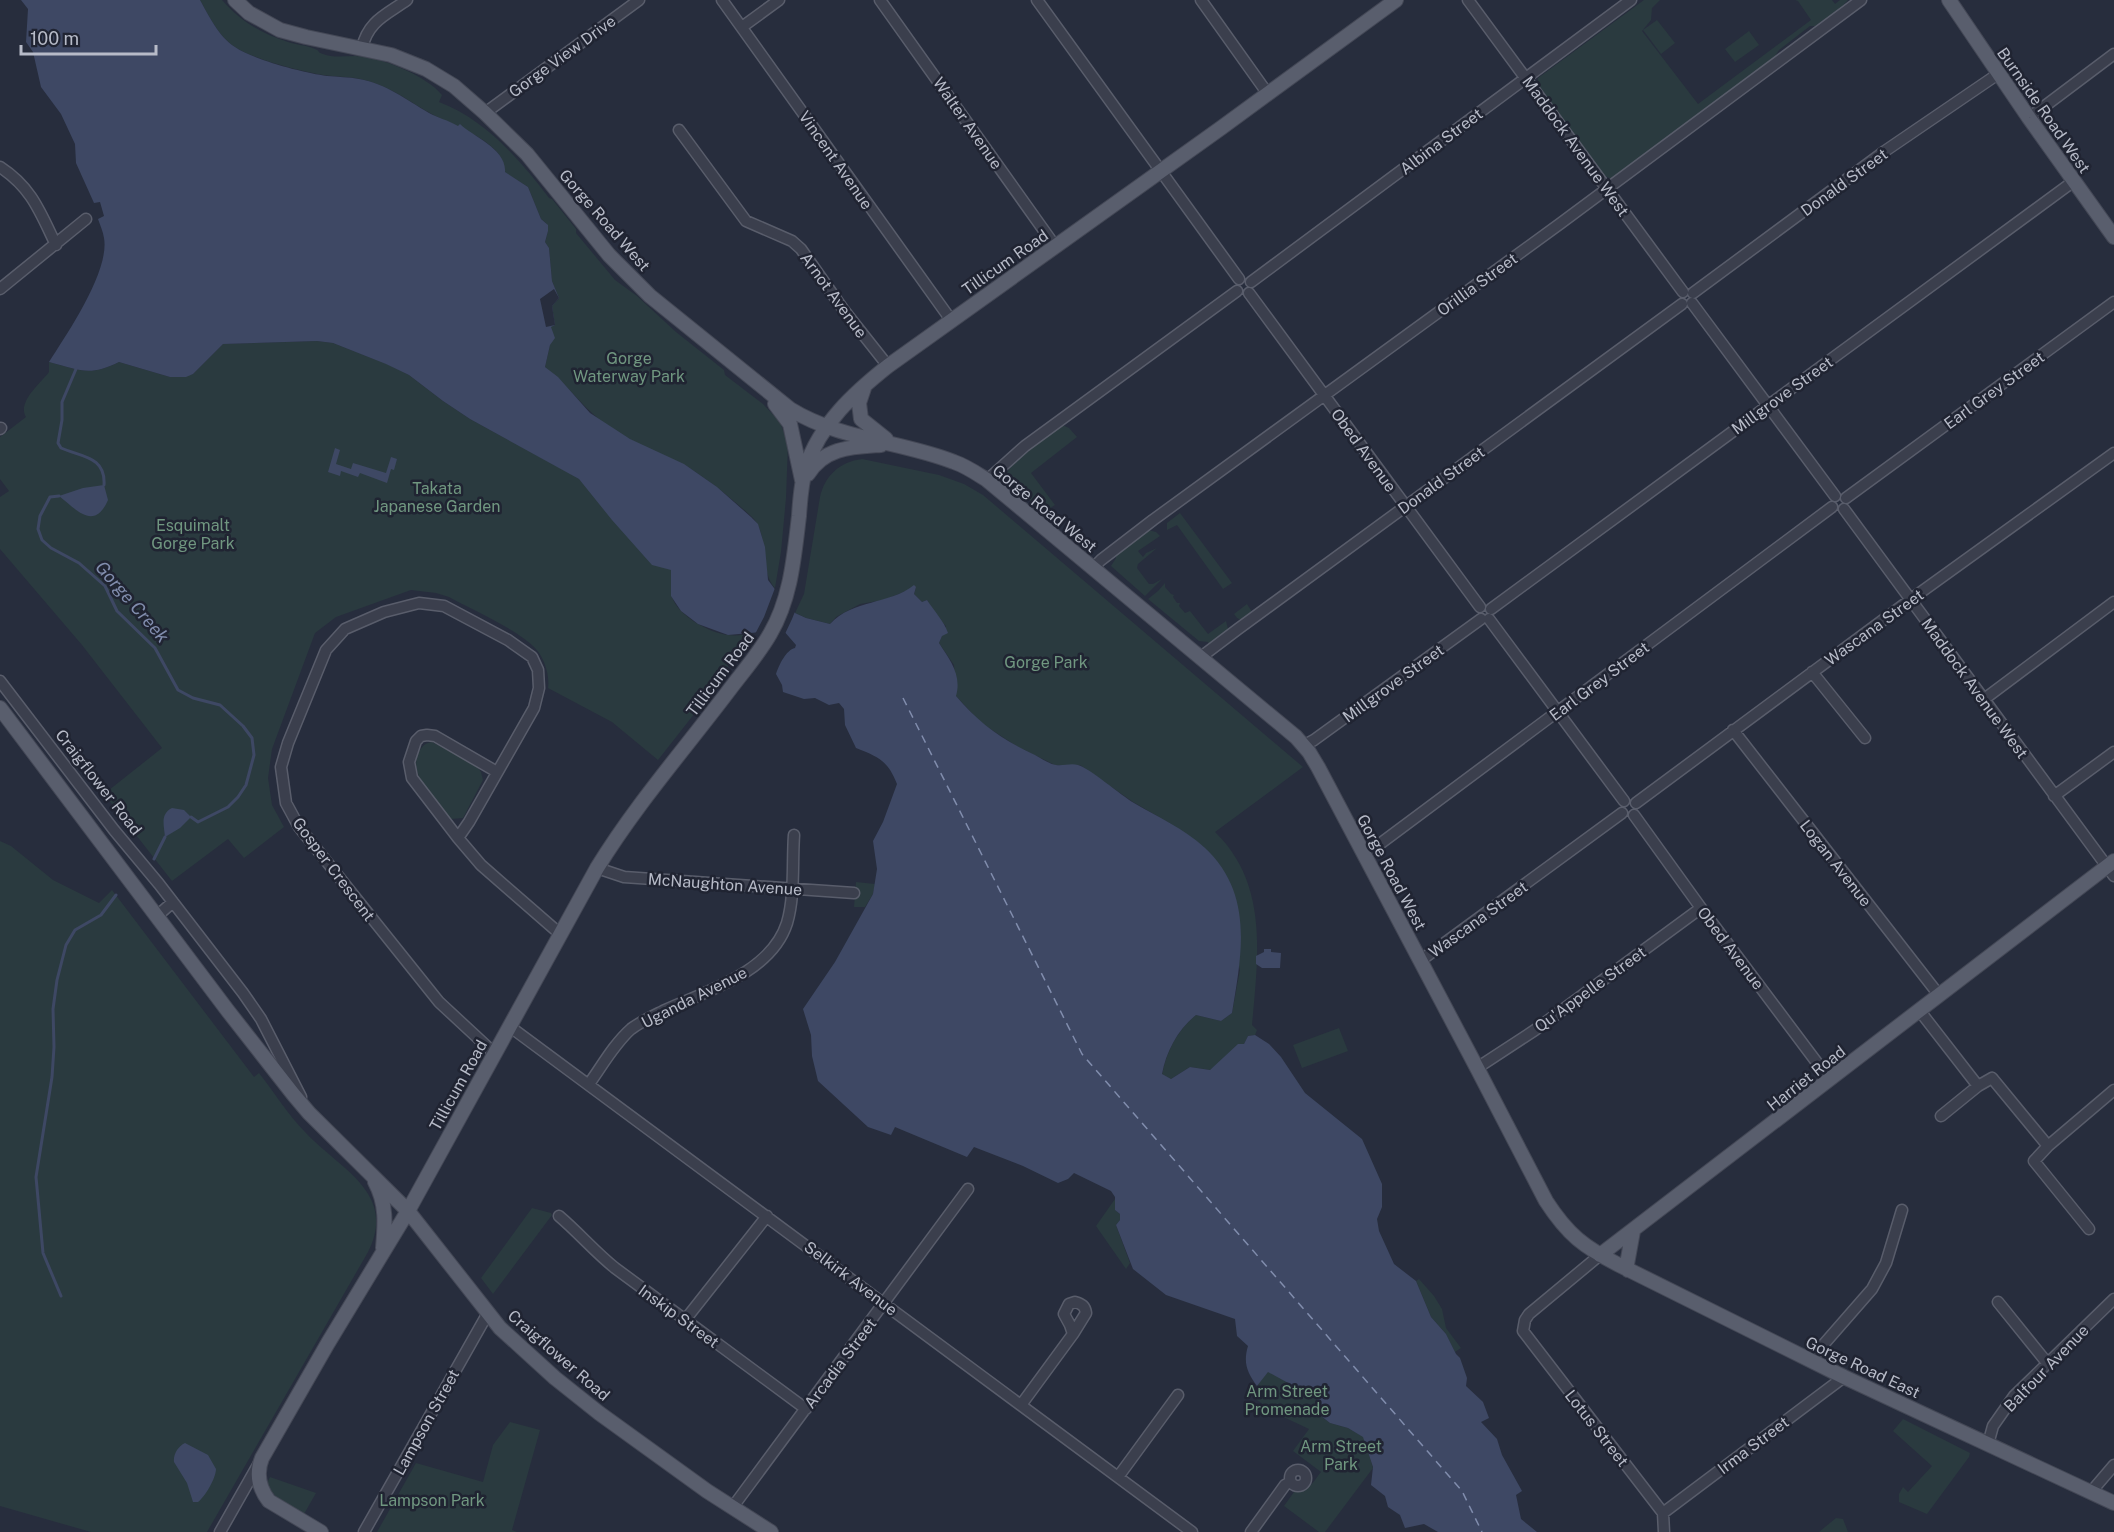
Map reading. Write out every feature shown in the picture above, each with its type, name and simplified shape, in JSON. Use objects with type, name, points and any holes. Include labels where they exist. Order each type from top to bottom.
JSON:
[{"type":"main road","name":"Gorge Road West","points":[[235,0],[249,13],[280,30],[402,58],[454,86],[527,154],[609,255],[634,280],[664,309],[759,384],[799,414],[827,426],[957,463],[987,480],[1281,723],[1303,746],[1318,767],[1546,1201],[1558,1221],[1570,1234],[1600,1255]]},
{"type":"main road","name":"Tillicum Road","points":[[262,1458],[408,1211],[597,868],[632,814],[764,644],[776,623],[788,591],[795,555],[802,483],[812,451],[827,426],[842,407],[888,366],[1396,0]]},
{"type":"main road","name":"Burnside Road West","points":[[1949,0],[2074,181],[2109,221],[2114,237]]},
{"type":"main road","points":[[759,384],[790,424],[802,483]]},
{"type":"main road","points":[[864,387],[859,403],[861,419],[892,444]]},
{"type":"main road","points":[[802,483],[813,467],[832,452],[845,448],[892,444]]},
{"type":"main road","name":"Craigflower Road","points":[[0,708],[234,1020],[309,1113],[408,1211],[500,1328],[577,1396],[707,1491],[771,1532]]},
{"type":"main road","name":"Harriet Road","points":[[1600,1255],[1939,995],[2112,868]]},
{"type":"main road","points":[[361,1164],[374,1180],[382,1198],[385,1222],[382,1253]]},
{"type":"main road","points":[[1628,1270],[1633,1231]]},
{"type":"main road","name":"Gorge Road East","points":[[1600,1255],[1844,1377],[2114,1503]]},
{"type":"main road","points":[[262,1458],[259,1465],[259,1481],[264,1495],[269,1501],[321,1532]]},
{"type":"street","points":[[362,48],[365,34],[370,27],[407,0]]},
{"type":"street","name":"Gorge View Drive","points":[[485,113],[639,0]]},
{"type":"street","name":"Vincent Avenue","points":[[722,0],[951,320]]},
{"type":"street","points":[[741,27],[778,0]]},
{"type":"street","name":"Walter Avenue","points":[[880,0],[1056,246]]},
{"type":"street","name":"Obed Avenue","points":[[1037,0],[1626,810],[1830,1080]]},
{"type":"street","points":[[1201,0],[1268,94]]},
{"type":"street","name":"Maddock Avenue West","points":[[1468,0],[2054,796],[2112,868]]},
{"type":"street","name":"Albina Street","points":[[1246,285],[1631,0]]},
{"type":"street","name":"Orillia Street","points":[[1093,568],[1118,546],[1607,189],[1861,0]]},
{"type":"street","points":[[2029,118],[2114,54]]},
{"type":"street","name":"Donald Street","points":[[1201,657],[1886,151],[1998,74]]},
{"type":"street","name":"Arnot Avenue","points":[[679,130],[746,221],[792,242],[801,249],[843,309],[888,366]]},
{"type":"street","points":[[0,167],[14,177],[32,196],[56,245]]},
{"type":"street","name":"Millgrove Street","points":[[1303,746],[1318,738],[2074,181]]},
{"type":"street","points":[[0,289],[86,219]]},
{"type":"street","points":[[987,480],[1025,446],[1237,291],[1236,284],[1246,285]]},
{"type":"street","name":"Earl Grey Street","points":[[1365,855],[2114,302]]},
{"type":"street","name":"Wascana Street","points":[[1420,961],[1626,810],[1637,810],[1636,803],[1733,730],[2114,453]]},
{"type":"street","points":[[1983,700],[2114,602]]},
{"type":"street","name":"Gosper Crescent","points":[[458,838],[534,708],[540,680],[532,657],[508,640],[444,606],[419,603],[384,612],[345,629],[326,650],[288,743],[281,767],[286,803],[299,826],[439,1002],[494,1053]]},
{"type":"street","points":[[1812,672],[1864,738]]},
{"type":"street","name":"Craigflower Road","points":[[0,681],[114,830],[173,902],[261,1019],[309,1113]]},
{"type":"street","name":"Logan Avenue","points":[[1733,730],[1939,995]]},
{"type":"street","points":[[496,772],[435,736],[427,735],[421,736],[416,741],[409,762],[412,778],[481,865],[560,933]]},
{"type":"street","points":[[2054,796],[2114,752]]},
{"type":"street","name":"Uganda Avenue","points":[[589,1084],[631,1029],[651,1017],[734,978],[764,959],[779,940],[786,924],[790,906],[794,835]]},
{"type":"street","name":"McNaughton Avenue","points":[[597,868],[624,877],[854,893]]},
{"type":"street","points":[[158,916],[173,902]]},
{"type":"street","name":"Qu'Appelle Street","points":[[1478,1068],[1535,1030],[1701,908]]},
{"type":"street","points":[[1919,1011],[1978,1086]]},
{"type":"street","name":"Selkirk Avenue","points":[[509,1026],[1192,1532]]},
{"type":"street","points":[[1941,1116],[1978,1086],[1992,1078],[2048,1146]]},
{"type":"street","points":[[2089,1229],[2034,1161],[2048,1146],[2114,1090]]},
{"type":"street","name":"Arcadia Street","points":[[732,1508],[968,1189]]},
{"type":"street","points":[[1810,1360],[1872,1289],[1886,1263],[1902,1210]]},
{"type":"street","name":"Inskip Street","points":[[559,1216],[615,1269],[806,1409]]},
{"type":"street","points":[[685,1320],[767,1216]]},
{"type":"street","name":"Harriet Road","points":[[1523,1325],[1529,1314],[1600,1255]]},
{"type":"street","name":"Balfour Avenue","points":[[1988,1444],[1991,1430],[2013,1396],[2114,1299]]},
{"type":"street","points":[[1998,1302],[2048,1364]]},
{"type":"street","name":"Lampson Street","points":[[364,1532],[488,1313]]},
{"type":"street","name":"Lotus Street","points":[[1523,1325],[1526,1336],[1663,1513]]},
{"type":"street","points":[[1021,1405],[1073,1334]]},
{"type":"street","name":"Irma Street","points":[[1663,1513],[1844,1377]]},
{"type":"street","points":[[1118,1477],[1178,1395]]},
{"type":"street","name":"Tillicum Road","points":[[220,1532],[262,1458]]},
{"type":"street","points":[[2091,1492],[2114,1465]]},
{"type":"street","points":[[1251,1532],[1285,1485],[1290,1482]]},
{"type":"street","points":[[1663,1513],[1664,1532]]},
{"type":"green space","name":"Gorge Waterway Park","points":[[200,0],[222,0],[244,20],[278,39],[312,48],[327,55],[377,59],[414,74],[435,88],[442,95],[439,102],[472,119],[514,155],[552,199],[576,229],[576,233],[615,280],[724,370],[725,375],[763,404],[780,422],[788,444],[786,498],[775,588],[767,571],[761,533],[751,516],[686,466],[612,429],[594,415],[545,367],[551,326],[555,325],[552,306],[559,298],[552,281],[549,248],[545,242],[548,231],[528,187],[504,172],[503,161],[497,152],[476,136],[380,85],[355,78],[302,71],[244,52],[224,38]]},
{"type":"green space","points":[[1644,0],[1660,0],[1652,8],[1651,20],[1642,31],[1698,104],[1811,20],[1795,0],[1832,0],[1835,4],[1840,0],[1848,0],[1838,11],[1815,26],[1810,26],[1779,50],[1771,62],[1611,179],[1602,174],[1537,87],[1538,78]]},
{"type":"green space","points":[[1657,20],[1675,43],[1661,54],[1643,30]]},
{"type":"green space","points":[[1749,31],[1759,45],[1735,62],[1725,49]]},
{"type":"green space","name":"Esquimalt Gorge Park","points":[[317,341],[333,343],[409,375],[470,419],[579,479],[671,570],[672,597],[681,611],[712,631],[731,635],[752,633],[752,636],[747,639],[702,704],[658,760],[612,722],[548,688],[544,661],[528,641],[449,597],[411,590],[336,617],[315,633],[272,749],[268,778],[272,805],[284,827],[244,858],[228,839],[172,881],[104,794],[162,748],[82,645],[0,549],[0,497],[9,491],[0,479],[0,437],[26,417],[24,411],[27,399],[49,372],[49,362],[92,371],[119,362],[170,377],[193,374],[223,344]]},
{"type":"green space","points":[[1062,425],[1069,428],[1077,437],[1031,473],[1055,505],[1044,512],[1004,477],[1013,463]]},
{"type":"green space","name":"Gorge Park","points":[[862,459],[939,475],[964,484],[983,495],[1303,767],[1215,832],[1232,852],[1244,875],[1252,898],[1257,948],[1252,1025],[1257,1030],[1255,1035],[1248,1036],[1244,1044],[1210,1070],[1190,1067],[1171,1079],[1162,1075],[1166,1058],[1174,1042],[1196,1015],[1221,1021],[1232,1013],[1240,970],[1204,847],[1080,765],[1055,765],[1018,747],[981,723],[956,696],[954,665],[939,643],[946,626],[927,600],[922,602],[914,594],[916,587],[884,600],[860,604],[836,617],[830,624],[795,613],[804,594],[822,489],[830,476],[840,467]]},
{"type":"green space","points":[[1180,513],[1232,583],[1223,589],[1177,525],[1167,530],[1167,523]]},
{"type":"green space","points":[[1148,530],[1160,536],[1138,551],[1143,557],[1157,548],[1138,564],[1137,568],[1149,584],[1162,579],[1145,596],[1111,566],[1116,558],[1115,555]]},
{"type":"green space","points":[[1165,583],[1165,587],[1174,595],[1177,603],[1180,603],[1179,606],[1185,613],[1190,611],[1208,634],[1226,621],[1228,629],[1209,645],[1208,642],[1199,641],[1148,599]]},
{"type":"green space","points":[[1247,604],[1252,612],[1241,620],[1237,618],[1234,614]]},
{"type":"green space","points":[[432,742],[476,765],[481,772],[483,780],[463,818],[451,819],[431,796],[420,778],[416,759],[420,750]]},
{"type":"green space","points":[[0,841],[11,846],[53,880],[99,903],[112,890],[254,1077],[259,1073],[299,1125],[360,1183],[370,1197],[376,1213],[375,1231],[368,1252],[207,1532],[91,1532],[0,1506]]},
{"type":"green space","points":[[856,882],[875,884],[873,894],[865,907],[854,907]]},
{"type":"green space","points":[[1339,1028],[1348,1051],[1302,1068],[1293,1045]]},
{"type":"green space","points":[[1115,1199],[1115,1210],[1120,1214],[1120,1220],[1116,1225],[1130,1263],[1126,1269],[1096,1226]]},
{"type":"green space","points":[[532,1208],[552,1215],[493,1294],[481,1278]]},
{"type":"green space","points":[[1419,1279],[1442,1309],[1446,1328],[1461,1348],[1455,1352],[1446,1334],[1431,1317],[1416,1281]]},
{"type":"green space","name":"Arm Street Park","points":[[1268,1371],[1317,1400],[1312,1409],[1330,1423],[1348,1428],[1364,1437],[1373,1468],[1325,1532],[1319,1532],[1284,1506],[1294,1492],[1307,1489],[1321,1472],[1293,1451],[1309,1429],[1275,1413],[1250,1395]]},
{"type":"green space","points":[[1903,1419],[1970,1453],[1927,1514],[1899,1502],[1899,1494],[1903,1487],[1908,1492],[1932,1466],[1893,1431]]},
{"type":"green space","name":"Lampson Park","points":[[510,1422],[540,1430],[512,1530],[517,1532],[377,1532],[416,1463],[483,1482],[493,1445]]},
{"type":"green space","points":[[270,1477],[316,1493],[304,1514],[282,1502],[273,1494],[267,1483]]},
{"type":"green space","points":[[1836,1518],[1843,1519],[1848,1532],[1819,1532]]},
{"type":"water","points":[[21,0],[200,0],[224,38],[243,52],[306,72],[355,78],[378,84],[432,115],[458,126],[460,124],[488,144],[500,156],[505,172],[528,187],[541,219],[548,225],[545,242],[549,248],[552,281],[559,298],[552,306],[555,325],[551,327],[555,338],[550,345],[545,367],[558,377],[590,413],[630,439],[684,464],[717,487],[751,517],[758,524],[765,547],[768,580],[795,613],[830,624],[849,610],[894,596],[914,585],[916,587],[914,594],[922,602],[927,600],[948,633],[942,636],[939,643],[956,674],[956,696],[974,715],[1001,737],[1048,762],[1056,765],[1075,764],[1083,767],[1204,847],[1220,865],[1231,884],[1237,904],[1241,946],[1232,1013],[1221,1021],[1196,1015],[1174,1042],[1166,1057],[1162,1074],[1171,1079],[1190,1067],[1210,1070],[1238,1044],[1244,1044],[1248,1036],[1255,1035],[1269,1044],[1281,1057],[1305,1093],[1362,1139],[1382,1184],[1382,1207],[1377,1219],[1379,1231],[1394,1264],[1416,1281],[1431,1317],[1446,1334],[1460,1358],[1467,1378],[1466,1386],[1483,1402],[1489,1418],[1481,1422],[1497,1439],[1502,1455],[1522,1491],[1516,1495],[1521,1519],[1537,1532],[1438,1532],[1424,1524],[1405,1528],[1400,1515],[1388,1507],[1385,1496],[1371,1485],[1373,1467],[1363,1437],[1348,1428],[1330,1423],[1312,1409],[1317,1399],[1268,1372],[1257,1386],[1247,1367],[1248,1346],[1237,1336],[1235,1319],[1166,1295],[1133,1269],[1116,1225],[1120,1220],[1120,1214],[1115,1210],[1115,1197],[1111,1191],[1074,1173],[1068,1179],[1058,1183],[1023,1166],[974,1147],[967,1157],[895,1127],[891,1135],[868,1127],[818,1081],[812,1056],[811,1035],[803,1009],[835,962],[873,894],[877,869],[873,841],[883,822],[897,784],[882,761],[856,748],[845,725],[844,709],[839,703],[829,705],[815,698],[804,699],[783,692],[776,674],[783,658],[796,645],[783,630],[728,635],[698,624],[681,611],[671,596],[671,570],[652,565],[579,479],[470,419],[409,375],[333,343],[317,341],[223,344],[193,374],[186,377],[170,377],[119,362],[109,367],[84,371],[49,362],[94,284],[104,252],[104,238],[98,219],[104,216],[100,202],[94,203],[76,163],[75,144],[61,114],[41,87],[33,52],[26,42],[28,9]]},
{"type":"water","points":[[335,448],[340,450],[336,464],[351,469],[353,463],[386,473],[391,457],[397,459],[394,470],[391,469],[387,483],[360,473],[358,477],[341,471],[340,476],[328,472]]},
{"type":"water","points":[[104,485],[108,500],[103,510],[97,515],[85,515],[59,496],[83,488]]},
{"type":"water","points":[[172,808],[184,810],[191,817],[180,828],[165,837],[164,817]]},
{"type":"water","points":[[1264,949],[1281,953],[1280,968],[1262,968],[1256,964],[1256,956],[1264,952]]},
{"type":"water","points":[[185,1443],[208,1455],[216,1469],[210,1487],[198,1502],[193,1502],[187,1483],[174,1462],[176,1451]]},
{"type":"pier","points":[[554,289],[559,298],[552,306],[555,325],[546,327],[540,299]]},
{"type":"pier","points":[[775,588],[779,589],[796,609],[792,619],[784,636],[782,633],[754,636],[764,617]]},
{"type":"waterway","name":"Gorge Creek","points":[[76,369],[62,402],[58,443],[61,448],[97,463],[104,475],[104,485]]},
{"type":"waterway","name":"Gorge Creek","points":[[59,496],[50,497],[40,516],[38,529],[42,540],[51,548],[79,563],[105,586],[117,611],[155,648],[178,690],[193,698],[220,705],[243,726],[252,738],[254,755],[246,785],[238,797],[228,807],[198,822],[191,817]]},
{"type":"waterway","points":[[154,859],[165,837]]},
{"type":"waterway","points":[[61,1296],[43,1253],[36,1177],[52,1077],[53,1009],[57,980],[66,945],[75,930],[101,915],[116,895]]},
{"type":"ferry route","points":[[903,698],[1082,1054],[1462,1491],[1482,1532]]},
{"type":"park label","name":"Takata Japanese Garden","points":[[437,497]]},
{"type":"park label","name":"Arm Street Promenade","points":[[1287,1400]]}]
